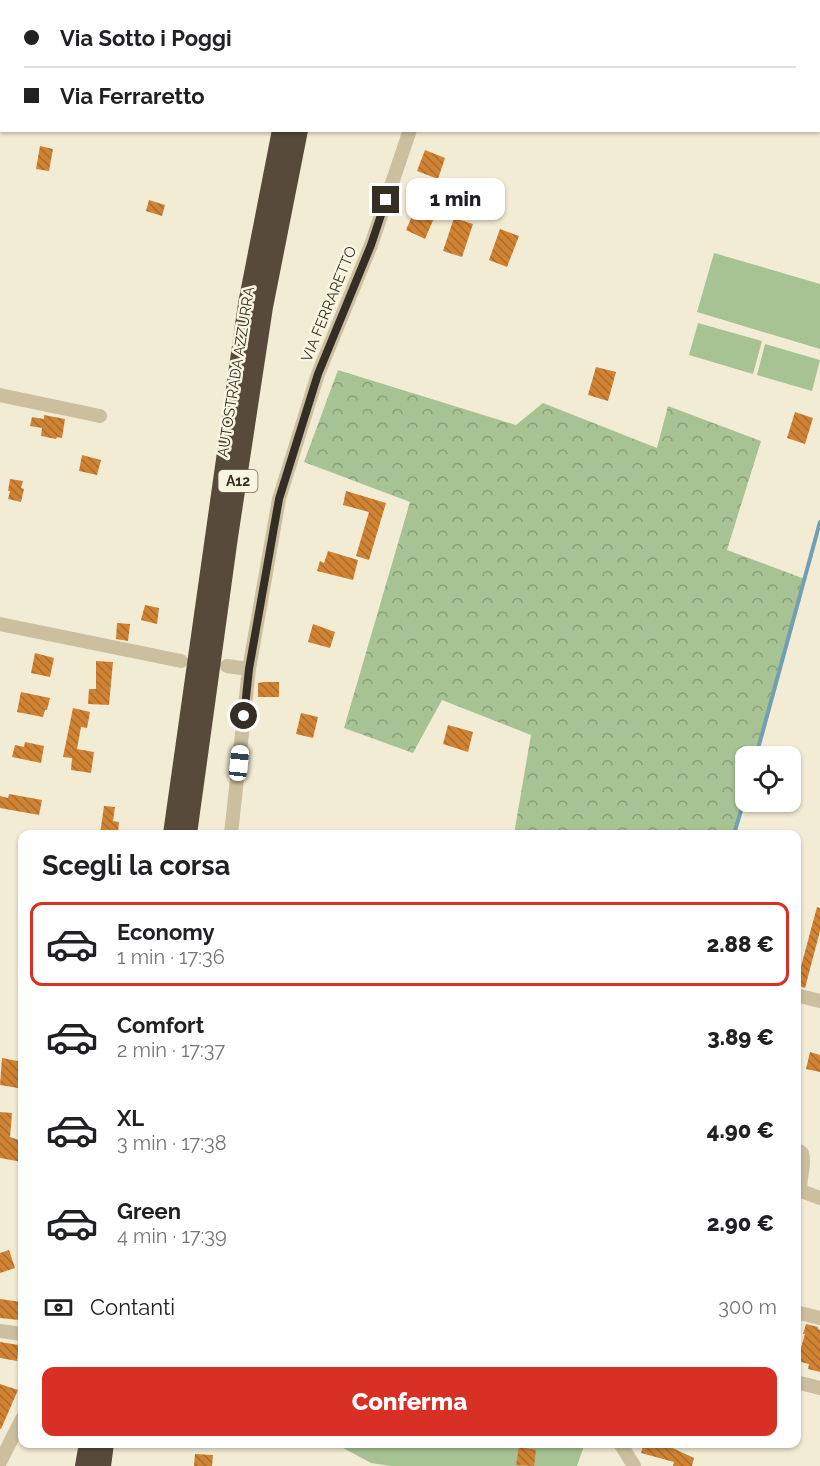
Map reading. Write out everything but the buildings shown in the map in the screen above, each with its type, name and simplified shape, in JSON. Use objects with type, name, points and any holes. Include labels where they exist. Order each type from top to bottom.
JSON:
[{"type":"highway","name":"AUTOSTRADA AZZURRA","points":[[173,830],[247,304],[281,132]]},
{"type":"highway","name":"AUTOSTRADA AZZURRA","points":[[189,830],[229,537],[264,307],[300,132]]},
{"type":"highway","points":[[84,1466],[86,1448]]},
{"type":"highway","points":[[102,1466],[104,1448]]},
{"type":"street","name":"VIA FERRARETTO","points":[[231,830],[249,669],[279,499],[318,374],[371,245],[409,132]]},
{"type":"street","points":[[0,395],[100,416]]},
{"type":"street","points":[[0,624],[181,661]]},
{"type":"street","points":[[227,666],[249,669]]},
{"type":"street","points":[[801,996],[820,1001]]},
{"type":"street","points":[[801,1152],[805,1163],[801,1182]]},
{"type":"street","points":[[801,1191],[820,1198]]},
{"type":"street","points":[[801,1313],[820,1318]]},
{"type":"street","points":[[0,1331],[18,1333]]},
{"type":"street","points":[[801,1383],[820,1388]]},
{"type":"street","points":[[0,1462],[18,1427]]},
{"type":"street","points":[[623,1448],[633,1466]]},
{"type":"green space","points":[[714,253],[820,284],[820,349],[697,312]]},
{"type":"green space","points":[[698,323],[762,341],[753,374],[689,355]]},
{"type":"green space","points":[[765,344],[820,360],[812,391],[757,375]]},
{"type":"green space","points":[[338,370],[516,425],[543,403],[657,448],[668,406],[761,441],[727,550],[805,579],[759,746],[735,746],[735,812],[741,812],[736,830],[515,830],[531,735],[442,700],[413,753],[344,728],[410,502],[304,462]]},
{"type":"green space","points":[[343,1448],[583,1448],[577,1466],[391,1466],[371,1463]]},
{"type":"waterway","points":[[759,746],[820,522]]},
{"type":"waterway","points":[[735,830],[741,812]]},
{"type":"route","points":[[244,716],[249,669],[279,499],[318,374],[371,245],[386,200]]}]
